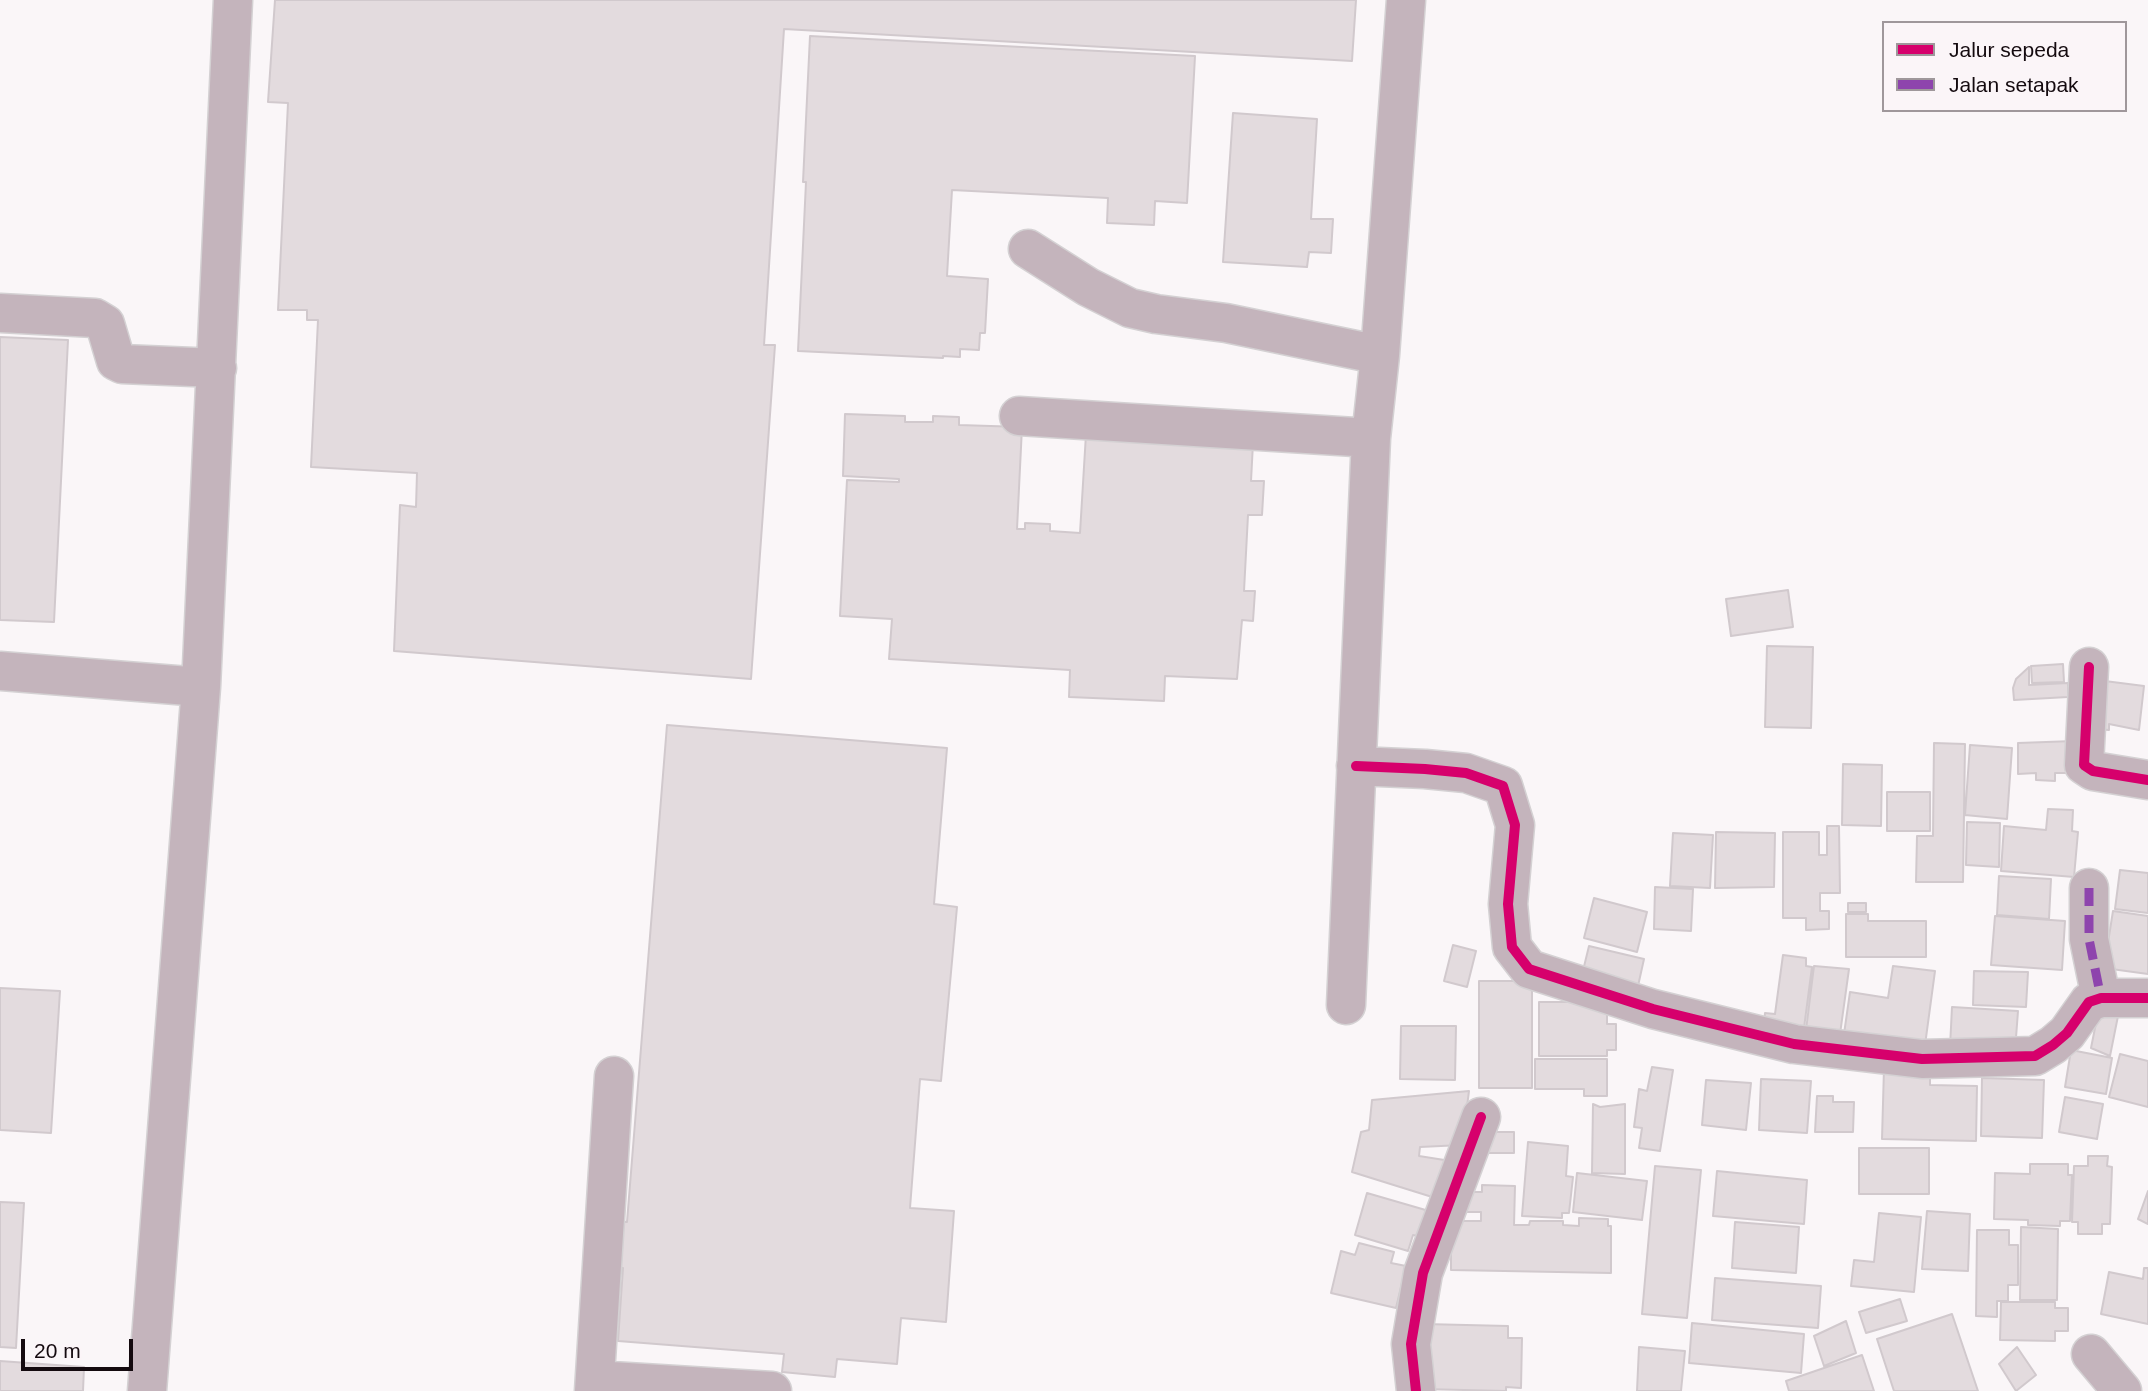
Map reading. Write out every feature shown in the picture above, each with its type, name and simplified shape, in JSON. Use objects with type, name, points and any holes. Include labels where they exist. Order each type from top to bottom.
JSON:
[{"type":"street","points":[[147,1391],[201,687],[233,0]]},
{"type":"street","points":[[1346,1005],[1371,439],[1380,355],[1406,0]]},
{"type":"street","points":[[1028,249],[1088,287],[1130,308],[1226,323],[1380,355]]},
{"type":"street","points":[[0,313],[95,318],[105,324],[116,361],[122,364],[217,368]]},
{"type":"street","points":[[1019,416],[1371,439]]},
{"type":"street","points":[[2090,667],[2084,765],[2093,771],[2148,780]]},
{"type":"street","points":[[0,671],[201,687]]},
{"type":"street","points":[[1356,766],[1466,773],[1503,786],[1515,825],[1508,904],[1512,947],[1529,969],[1653,1009],[1794,1044],[1923,1059],[2026,1058],[2053,1045],[2067,1032],[2089,1002],[2101,999],[2148,998]]},
{"type":"street","points":[[2090,888],[2090,939],[2101,999]]},
{"type":"street","points":[[614,1076],[594,1385],[772,1391]]},
{"type":"street","points":[[1416,1391],[1411,1344],[1423,1273],[1481,1117]]},
{"type":"street","points":[[2091,1354],[2122,1391]]},
{"type":"building","points":[[275,0],[1356,0],[1352,61],[784,29],[764,345],[775,345],[751,679],[394,651],[400,505],[416,507],[417,473],[311,467],[318,320],[307,320],[307,310],[278,310],[288,103],[268,102]]},
{"type":"building","points":[[810,36],[1195,56],[1187,203],[1155,201],[1154,225],[1107,223],[1108,198],[952,190],[947,276],[988,279],[985,333],[980,333],[979,350],[960,349],[960,357],[943,358],[798,351]]},
{"type":"building","points":[[1233,113],[1317,119],[1311,219],[1333,219],[1331,253],[1309,252],[1307,267],[1223,262]]},
{"type":"building","points":[[0,337],[68,340],[54,622],[0,620]]},
{"type":"building","points":[[845,414],[905,416],[905,422],[933,422],[933,416],[959,417],[959,425],[1022,427],[1017,529],[1025,529],[1025,523],[1050,524],[1050,531],[1080,533],[1086,434],[1253,443],[1251,481],[1264,481],[1262,515],[1248,515],[1244,591],[1255,591],[1253,621],[1242,620],[1237,679],[1165,676],[1164,701],[1069,697],[1070,670],[889,659],[892,619],[840,616],[847,480],[899,482],[899,479],[843,476]]},
{"type":"building","points":[[1788,590],[1793,627],[1731,636],[1726,599]]},
{"type":"building","points":[[1767,646],[1813,647],[1811,728],[1765,727]]},
{"type":"building","points":[[2063,664],[2064,682],[2032,683],[2031,666]]},
{"type":"building","points":[[2029,667],[2029,685],[2068,683],[2068,697],[2014,700],[2013,688],[2016,679]]},
{"type":"building","points":[[2097,680],[2144,686],[2139,730],[2109,724],[2109,730],[2094,729]]},
{"type":"building","points":[[667,725],[947,748],[934,904],[957,907],[941,1081],[920,1079],[910,1208],[954,1211],[946,1322],[901,1318],[897,1364],[837,1359],[835,1377],[782,1372],[784,1354],[618,1341],[623,1268],[608,1267],[611,1221],[627,1222]]},
{"type":"building","points":[[2074,741],[2075,773],[2055,773],[2055,781],[2036,780],[2036,773],[2018,774],[2018,743]]},
{"type":"building","points":[[1934,743],[1965,744],[1963,882],[1916,882],[1917,836],[1933,836]]},
{"type":"building","points":[[1970,745],[2012,748],[2007,819],[1965,815]]},
{"type":"building","points":[[1843,764],[1882,765],[1881,826],[1842,825]]},
{"type":"building","points":[[1887,792],[1930,792],[1930,831],[1887,831]]},
{"type":"building","points":[[2048,809],[2073,810],[2072,831],[2078,832],[2074,877],[2001,871],[2004,826],[2046,830]]},
{"type":"building","points":[[1967,822],[2000,823],[1999,867],[1966,865]]},
{"type":"building","points":[[1827,826],[1839,826],[1840,893],[1820,893],[1820,911],[1829,911],[1829,929],[1806,930],[1806,918],[1783,918],[1783,832],[1819,832],[1819,855],[1827,855]]},
{"type":"building","points":[[1716,832],[1775,833],[1774,887],[1715,888]]},
{"type":"building","points":[[1673,833],[1713,835],[1710,888],[1670,886]]},
{"type":"building","points":[[2120,870],[2148,873],[2148,913],[2115,909]]},
{"type":"building","points":[[1999,876],[2051,879],[2049,919],[1997,915]]},
{"type":"building","points":[[1655,887],[1693,889],[1691,931],[1654,929]]},
{"type":"building","points":[[1594,898],[1647,912],[1637,952],[1584,938]]},
{"type":"building","points":[[1848,903],[1866,903],[1866,912],[1848,912]]},
{"type":"building","points":[[2113,911],[2148,916],[2148,974],[2104,968]]},
{"type":"building","points":[[1846,914],[1868,914],[1868,921],[1926,921],[1926,957],[1846,957]]},
{"type":"building","points":[[1995,916],[2065,921],[2062,970],[1991,965]]},
{"type":"building","points":[[1453,945],[1476,951],[1467,987],[1444,981]]},
{"type":"building","points":[[1589,946],[1644,959],[1636,995],[1580,983]]},
{"type":"building","points":[[1783,955],[1806,958],[1806,966],[1812,967],[1804,1028],[1764,1023],[1765,1013],[1775,1014]]},
{"type":"building","points":[[1814,966],[1849,969],[1840,1034],[1806,1030]]},
{"type":"building","points":[[1893,966],[1935,971],[1925,1045],[1844,1034],[1850,992],[1888,998]]},
{"type":"building","points":[[1974,971],[2028,972],[2026,1007],[1973,1005]]},
{"type":"building","points":[[1479,981],[1532,981],[1532,1088],[1479,1088]]},
{"type":"building","points":[[0,988],[60,991],[51,1133],[0,1130]]},
{"type":"building","points":[[2121,1001],[2110,1056],[2091,1048],[2099,1008]]},
{"type":"building","points":[[1539,1002],[1607,1002],[1607,1024],[1616,1024],[1616,1050],[1607,1050],[1607,1056],[1539,1056]]},
{"type":"building","points":[[1952,1007],[2018,1011],[2015,1051],[1950,1047]]},
{"type":"building","points":[[1401,1026],[1456,1026],[1455,1080],[1400,1079]]},
{"type":"building","points":[[2071,1050],[2112,1058],[2106,1094],[2065,1087]]},
{"type":"building","points":[[2120,1054],[2148,1061],[2148,1107],[2109,1097]]},
{"type":"building","points":[[1535,1059],[1607,1059],[1607,1096],[1584,1096],[1584,1089],[1535,1089]]},
{"type":"building","points":[[1652,1067],[1673,1070],[1660,1151],[1639,1148],[1642,1128],[1634,1127],[1639,1089],[1647,1091]]},
{"type":"building","points":[[1884,1068],[1930,1069],[1930,1085],[1977,1086],[1976,1141],[1882,1139]]},
{"type":"building","points":[[1982,1078],[2044,1080],[2042,1138],[1981,1136]]},
{"type":"building","points":[[1761,1079],[1811,1081],[1807,1133],[1759,1130]]},
{"type":"building","points":[[1706,1080],[1751,1083],[1746,1130],[1702,1125]]},
{"type":"building","points":[[1469,1091],[1462,1145],[1420,1147],[1419,1156],[1457,1162],[1445,1201],[1352,1172],[1361,1132],[1369,1130],[1372,1100]]},
{"type":"building","points":[[1817,1096],[1833,1096],[1833,1102],[1854,1102],[1853,1132],[1815,1132]]},
{"type":"building","points":[[2065,1097],[2103,1104],[2097,1139],[2059,1132]]},
{"type":"building","points":[[1593,1104],[1600,1107],[1625,1104],[1625,1174],[1592,1173]]},
{"type":"building","points":[[1483,1132],[1514,1132],[1514,1153],[1483,1153]]},
{"type":"building","points":[[1528,1142],[1568,1146],[1566,1176],[1573,1177],[1569,1213],[1562,1213],[1562,1218],[1522,1216]]},
{"type":"building","points":[[1859,1148],[1929,1148],[1929,1194],[1859,1194]]},
{"type":"building","points":[[2088,1156],[2108,1156],[2107,1166],[2112,1167],[2110,1224],[2102,1224],[2102,1234],[2078,1234],[2078,1222],[2072,1222],[2074,1166],[2088,1166]]},
{"type":"building","points":[[2030,1164],[2068,1164],[2068,1175],[2072,1175],[2070,1221],[2060,1221],[2060,1226],[2028,1225],[2028,1220],[1994,1219],[1995,1173],[2030,1174]]},
{"type":"building","points":[[1655,1166],[1701,1170],[1687,1318],[1642,1314]]},
{"type":"building","points":[[1717,1171],[1807,1180],[1804,1224],[1713,1216]]},
{"type":"building","points":[[1577,1173],[1647,1181],[1642,1220],[1573,1212]]},
{"type":"building","points":[[1482,1185],[1515,1186],[1514,1225],[1529,1225],[1530,1221],[1563,1221],[1563,1225],[1579,1226],[1579,1218],[1608,1219],[1608,1226],[1611,1226],[1611,1273],[1451,1270],[1451,1221],[1481,1221],[1481,1212],[1463,1212],[1463,1192],[1482,1192]]},
{"type":"building","points":[[2148,1191],[2148,1224],[2138,1219]]},
{"type":"building","points":[[1367,1193],[1429,1211],[1422,1237],[1413,1235],[1408,1251],[1355,1235]]},
{"type":"building","points":[[0,1202],[24,1203],[16,1348],[0,1347]]},
{"type":"building","points":[[1927,1211],[1970,1214],[1968,1271],[1922,1269]]},
{"type":"building","points":[[1879,1213],[1921,1217],[1914,1292],[1851,1286],[1854,1260],[1874,1262]]},
{"type":"building","points":[[1735,1222],[1799,1227],[1796,1273],[1732,1268]]},
{"type":"building","points":[[2021,1227],[2058,1229],[2057,1300],[2020,1300]]},
{"type":"building","points":[[1977,1230],[2009,1230],[2009,1245],[2018,1245],[2018,1285],[2008,1285],[2008,1301],[1997,1301],[1997,1317],[1976,1316]]},
{"type":"building","points":[[1359,1243],[1394,1252],[1391,1263],[1406,1266],[1396,1308],[1331,1293],[1341,1251],[1355,1255]]},
{"type":"building","points":[[2144,1268],[2148,1268],[2148,1324],[2101,1314],[2109,1272],[2143,1279]]},
{"type":"building","points":[[1715,1278],[1821,1286],[1818,1328],[1712,1320]]},
{"type":"building","points":[[1900,1299],[1907,1321],[1866,1333],[1859,1312]]},
{"type":"building","points":[[2001,1302],[2055,1302],[2055,1308],[2068,1308],[2068,1331],[2055,1331],[2055,1341],[2000,1340]]},
{"type":"building","points":[[1952,1314],[1978,1391],[1894,1391],[1877,1339]]},
{"type":"building","points":[[1846,1321],[1856,1353],[1824,1366],[1814,1336]]},
{"type":"building","points":[[1692,1323],[1804,1334],[1801,1373],[1689,1363]]},
{"type":"building","points":[[1424,1324],[1508,1326],[1508,1338],[1522,1338],[1521,1388],[1506,1387],[1506,1391],[1422,1389]]},
{"type":"building","points":[[1639,1347],[1685,1351],[1681,1391],[1637,1391]]},
{"type":"building","points":[[2017,1347],[2036,1375],[2016,1391],[1999,1364]]},
{"type":"building","points":[[1862,1355],[1874,1391],[1789,1391],[1786,1381]]},
{"type":"building","points":[[0,1361],[84,1367],[83,1391],[0,1391]]},
{"type":"marked path","points":[[2089,888],[2089,939],[2101,998]]},
{"type":"cycle path","points":[[2089,667],[2084,765],[2093,771],[2148,780]]},
{"type":"cycle path","points":[[1356,766],[1466,773],[1503,786],[1515,825],[1508,904],[1512,947],[1529,969],[1653,1009],[1794,1044],[1922,1059],[2035,1056],[2067,1033],[2089,1002],[2101,998],[2148,998]]},
{"type":"cycle path","points":[[1416,1391],[1411,1344],[1423,1273],[1481,1117]]}]
